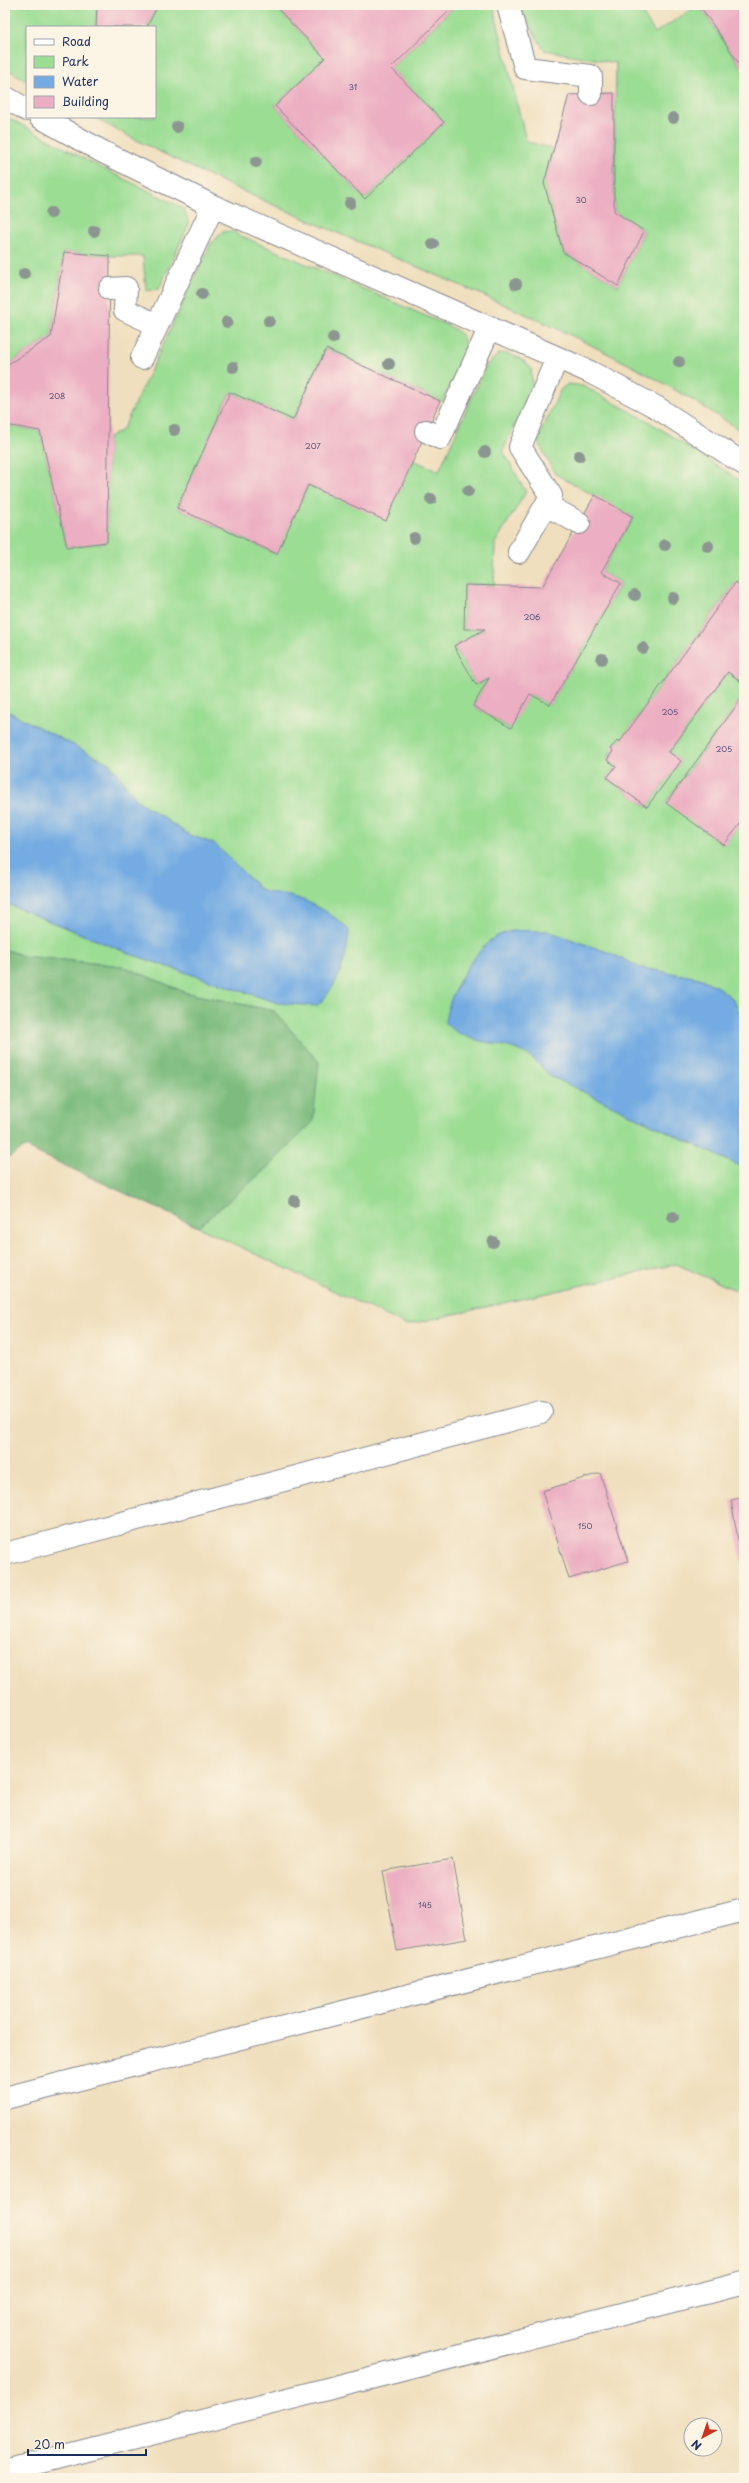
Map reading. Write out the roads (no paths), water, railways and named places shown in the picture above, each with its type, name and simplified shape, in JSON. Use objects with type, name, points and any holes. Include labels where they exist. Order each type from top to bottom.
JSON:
[{"type":"street","points":[[508,5],[525,68],[591,76],[591,94]]},
{"type":"street","points":[[5,97],[26,109]]},
{"type":"street","points":[[42,118],[102,152],[213,206],[490,327],[557,358],[656,407],[744,464]]},
{"type":"street","points":[[142,358],[213,206]]},
{"type":"street","points":[[110,288],[126,288],[125,310],[157,325]]},
{"type":"street","points":[[426,432],[440,438],[490,327]]},
{"type":"street","points":[[519,552],[551,496],[520,447],[557,358]]},
{"type":"street","points":[[546,505],[578,523]]},
{"type":"street","points":[[5,1554],[542,1412]]},
{"type":"street","points":[[5,2098],[744,1910]]},
{"type":"street","points":[[5,2471],[744,2283]]},
{"type":"water","points":[[5,710],[110,764],[138,801],[189,835],[215,844],[261,890],[305,901],[329,914],[343,924],[349,930],[344,961],[336,980],[325,998],[317,1006],[278,1003],[133,955],[5,903]]},
{"type":"water","points":[[519,930],[547,931],[610,953],[641,968],[699,978],[716,986],[732,998],[744,1021],[744,1168],[548,1075],[537,1062],[525,1053],[512,1048],[471,1038],[457,1032],[445,1023],[451,999],[457,985],[474,958],[484,947],[494,938],[504,933]]}]
